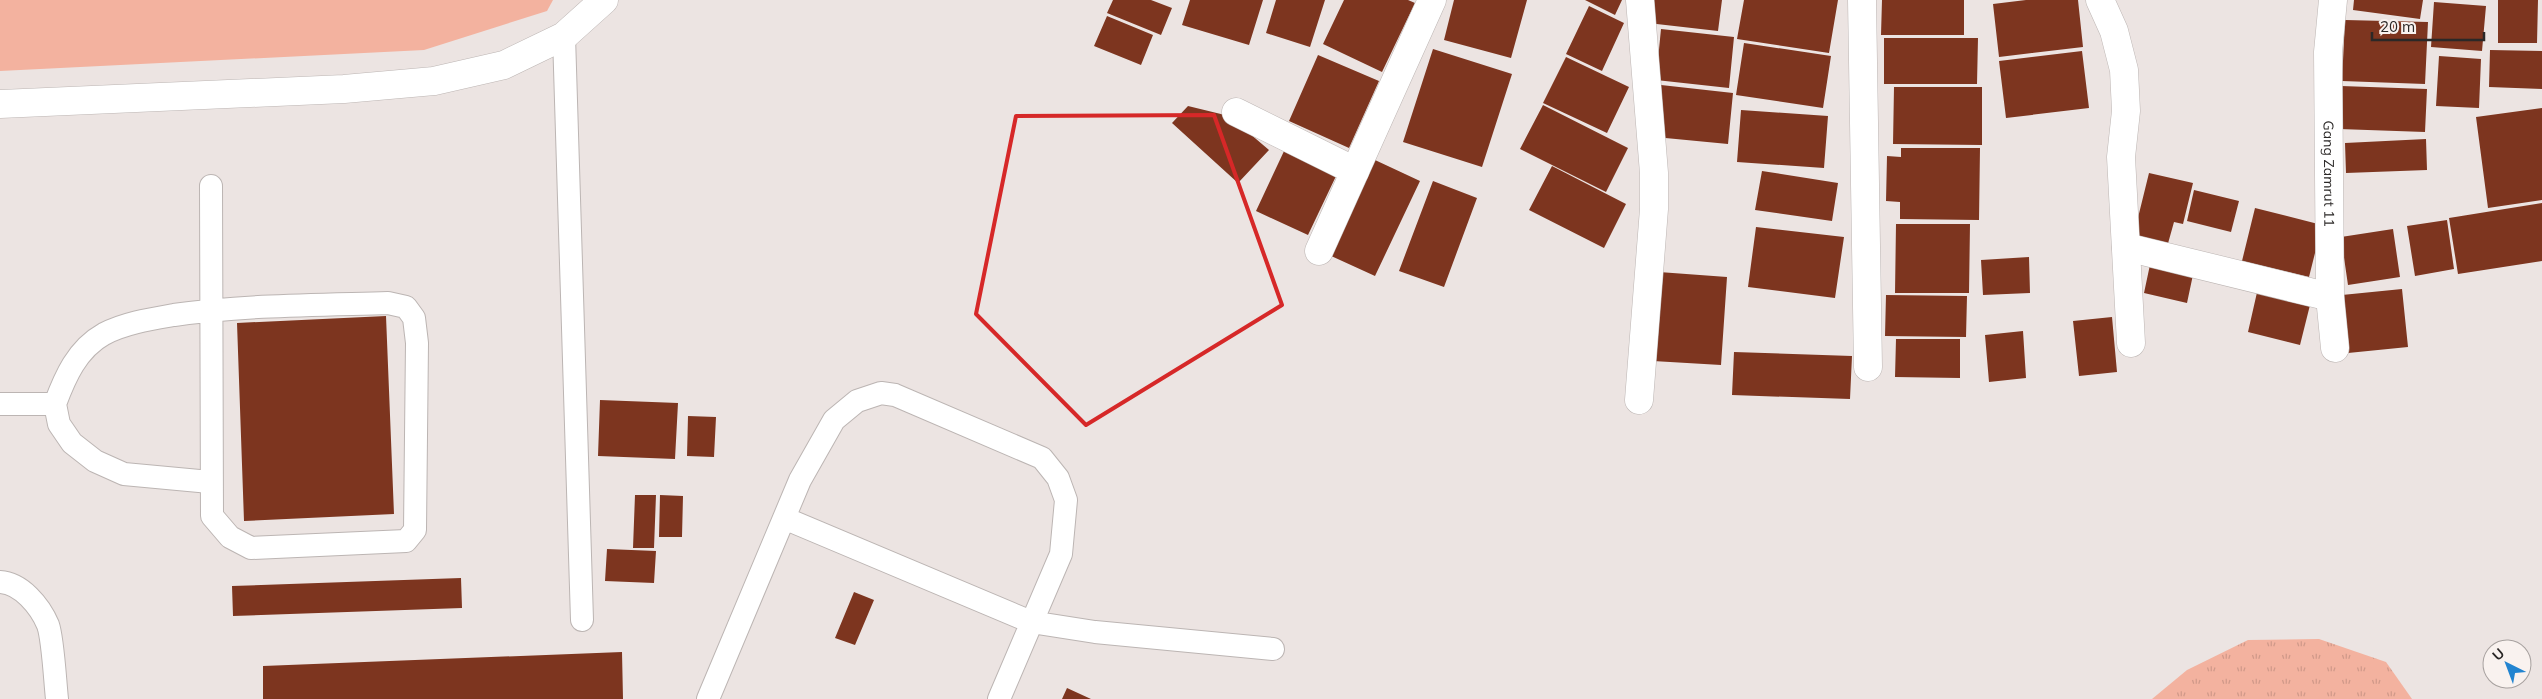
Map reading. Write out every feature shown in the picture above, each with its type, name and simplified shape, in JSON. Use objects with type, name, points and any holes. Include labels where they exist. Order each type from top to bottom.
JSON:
[{"type":"street","points":[[0,104],[344,89],[434,81],[504,65],[564,36],[604,0]]},
{"type":"street","points":[[1319,250],[1432,0]]},
{"type":"street","points":[[1639,400],[1654,210],[1654,173],[1640,0]]},
{"type":"street","points":[[1862,0],[1868,367]]},
{"type":"street","points":[[2100,0],[2114,31],[2124,70],[2126,111],[2121,157],[2131,342]]},
{"type":"street","name":"Gang Zamrut 11","points":[[2332,0],[2328,52],[2330,297],[2335,348]]},
{"type":"street","points":[[1236,112],[1354,171]]},
{"type":"street","points":[[2126,247],[2330,297]]},
{"type":"lane","points":[[564,36],[582,620]]},
{"type":"lane","points":[[210,482],[124,474],[95,461],[72,443],[59,424],[55,404],[63,381],[80,354],[104,334],[145,320],[212,310],[388,303],[406,306],[414,318],[417,343],[415,530],[406,541],[251,548],[230,537],[212,516],[210,482],[212,310],[211,186]]},
{"type":"lane","points":[[708,699],[800,480],[834,420],[857,401],[881,393],[895,395],[1042,458],[1058,478],[1066,500],[1061,554],[999,699]]},
{"type":"lane","points":[[0,404],[55,404]]},
{"type":"lane","points":[[784,518],[1031,622],[1095,632],[1272,649]]},
{"type":"lane","points":[[0,582],[7,582],[31,598],[48,625],[57,699]]},
{"type":"highlighted area","points":[[1214,115],[1282,305],[1086,425],[976,314],[1016,116]]},
{"type":"green space","points":[[0,0],[553,0],[547,11],[424,50],[0,71]]},
{"type":"green space","points":[[2319,639],[2386,662],[2412,699],[2152,699],[2187,670],[2248,640]]},
{"type":"building","points":[[1113,0],[1151,0],[1172,8],[1161,35],[1107,13]]},
{"type":"building","points":[[1190,0],[1263,0],[1249,45],[1182,25]]},
{"type":"building","points":[[1276,0],[1325,0],[1310,47],[1266,33]]},
{"type":"building","points":[[1344,0],[1408,0],[1415,3],[1382,72],[1323,44]]},
{"type":"building","points":[[1454,0],[1527,0],[1511,58],[1444,40]]},
{"type":"building","points":[[1585,0],[1622,0],[1615,15]]},
{"type":"building","points":[[1651,0],[1722,0],[1718,31],[1648,23]]},
{"type":"building","points":[[1744,0],[1838,0],[1829,53],[1737,39]]},
{"type":"building","points":[[1882,0],[1964,0],[1964,35],[1881,35]]},
{"type":"building","points":[[2026,0],[2078,0],[2083,47],[1999,57],[1993,4]]},
{"type":"building","points":[[2354,0],[2423,0],[2420,19],[2353,10]]},
{"type":"building","points":[[2498,0],[2538,0],[2537,43],[2498,43]]},
{"type":"building","points":[[2434,2],[2486,6],[2482,51],[2431,47]]},
{"type":"building","points":[[1589,6],[1624,23],[1602,71],[1566,54]]},
{"type":"building","points":[[1107,16],[1153,35],[1141,65],[1094,46]]},
{"type":"building","points":[[2345,20],[2428,22],[2425,84],[2342,81]]},
{"type":"building","points":[[1661,29],[1734,37],[1729,88],[1656,80]]},
{"type":"building","points":[[1884,38],[1978,38],[1977,84],[1884,84]]},
{"type":"building","points":[[1744,43],[1831,56],[1823,108],[1736,95]]},
{"type":"building","points":[[1433,49],[1512,74],[1482,167],[1403,142]]},
{"type":"building","points":[[2490,50],[2542,51],[2542,89],[2489,87]]},
{"type":"building","points":[[2082,51],[2089,108],[2006,118],[1999,61]]},
{"type":"building","points":[[1318,55],[1379,81],[1349,148],[1289,121]]},
{"type":"building","points":[[2439,56],[2481,59],[2479,108],[2436,106]]},
{"type":"building","points":[[1566,57],[1629,87],[1607,133],[1543,103]]},
{"type":"building","points":[[1661,85],[1733,93],[1728,144],[1655,137]]},
{"type":"building","points":[[2341,86],[2427,89],[2425,132],[2339,129]]},
{"type":"building","points":[[1894,87],[1982,87],[1982,145],[1893,144]]},
{"type":"building","points":[[1543,105],[1628,148],[1606,192],[1520,149]]},
{"type":"building","points":[[1188,106],[1229,116],[1269,150],[1238,183],[1172,123]]},
{"type":"building","points":[[2542,108],[2542,200],[2488,208],[2476,117]]},
{"type":"building","points":[[1741,110],[1828,116],[1824,168],[1737,162]]},
{"type":"building","points":[[2426,139],[2427,170],[2346,173],[2345,143]]},
{"type":"building","points":[[1901,148],[1980,148],[1979,220],[1900,219],[1900,202],[1886,201],[1887,156],[1901,157]]},
{"type":"building","points":[[1285,149],[1337,174],[1308,235],[1256,211]]},
{"type":"building","points":[[1375,160],[1420,181],[1375,276],[1329,255]]},
{"type":"building","points":[[1552,166],[1626,204],[1604,248],[1529,210]]},
{"type":"building","points":[[1762,171],[1838,183],[1832,221],[1755,210]]},
{"type":"building","points":[[2149,173],[2193,183],[2183,224],[2174,222],[2167,247],[2133,238]]},
{"type":"building","points":[[1433,181],[1477,198],[1444,287],[1399,271]]},
{"type":"building","points":[[2194,190],[2239,201],[2231,232],[2187,221]]},
{"type":"building","points":[[2542,203],[2542,261],[2458,274],[2449,218]]},
{"type":"building","points":[[2255,208],[2322,225],[2309,277],[2242,261]]},
{"type":"building","points":[[2447,220],[2454,269],[2415,276],[2407,226]]},
{"type":"building","points":[[1896,224],[1970,224],[1969,293],[1895,293]]},
{"type":"building","points":[[1756,227],[1844,237],[1835,298],[1748,287]]},
{"type":"building","points":[[2393,229],[2400,277],[2348,285],[2341,237]]},
{"type":"building","points":[[2029,257],[2030,293],[1983,295],[1981,260]]},
{"type":"building","points":[[2151,260],[2194,270],[2187,303],[2144,293]]},
{"type":"building","points":[[1659,272],[1727,277],[1721,365],[1653,361]]},
{"type":"building","points":[[2258,288],[2311,301],[2300,345],[2248,332]]},
{"type":"building","points":[[2402,289],[2408,347],[2348,353],[2342,295]]},
{"type":"building","points":[[1886,295],[1967,296],[1966,337],[1885,336]]},
{"type":"building","points":[[386,316],[394,514],[244,521],[237,323]]},
{"type":"building","points":[[2112,317],[2117,372],[2079,376],[2073,321]]},
{"type":"building","points":[[2023,331],[2026,378],[1989,382],[1985,335]]},
{"type":"building","points":[[1896,339],[1960,339],[1960,378],[1895,377]]},
{"type":"building","points":[[1734,352],[1852,356],[1850,399],[1732,395]]},
{"type":"building","points":[[600,400],[678,403],[675,459],[598,456]]},
{"type":"building","points":[[688,416],[716,417],[714,457],[687,456]]},
{"type":"building","points":[[635,495],[656,495],[654,548],[633,548]]},
{"type":"building","points":[[660,495],[683,496],[682,537],[659,537]]},
{"type":"building","points":[[607,549],[656,551],[654,583],[605,581]]},
{"type":"building","points":[[461,578],[462,608],[233,616],[232,586]]},
{"type":"building","points":[[854,592],[874,600],[855,645],[835,638]]},
{"type":"building","points":[[622,652],[623,699],[263,699],[263,666]]},
{"type":"building","points":[[1067,688],[1091,699],[1062,699]]}]
